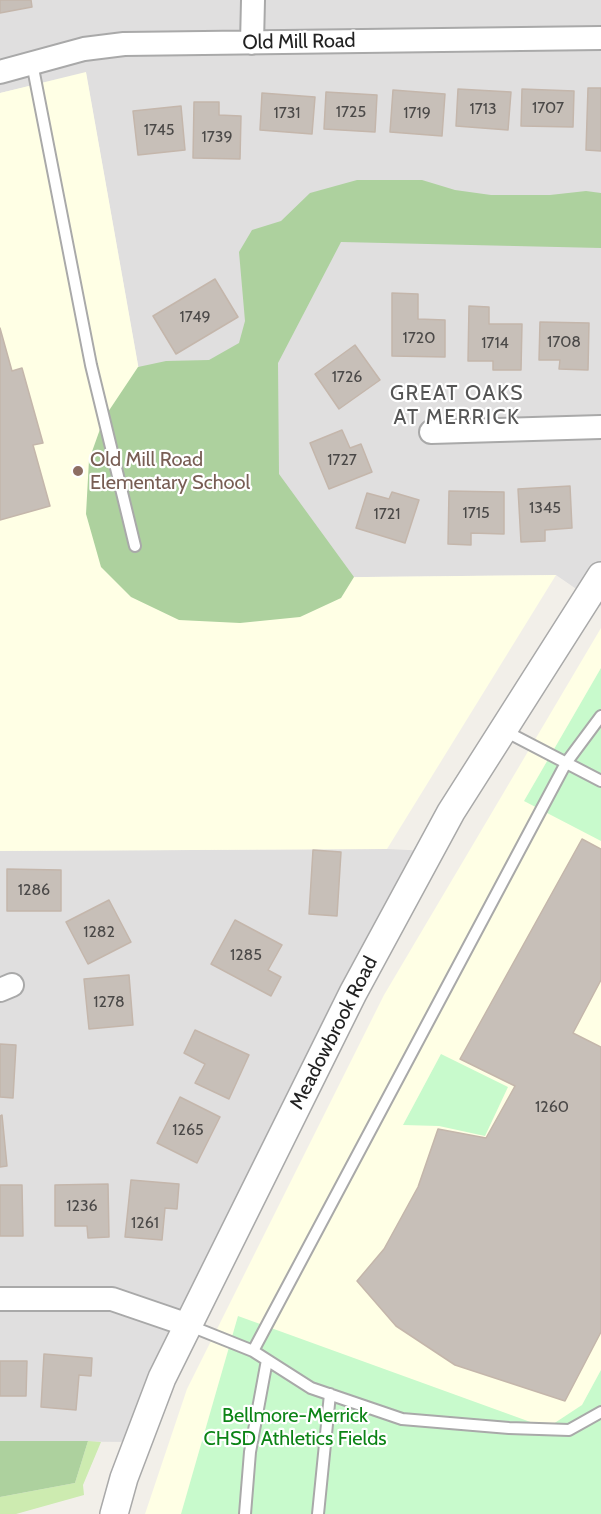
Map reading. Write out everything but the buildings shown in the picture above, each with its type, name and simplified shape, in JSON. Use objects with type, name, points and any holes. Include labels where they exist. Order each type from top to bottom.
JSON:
[{"type":"street","points":[[252,43],[253,0]]},
{"type":"street","name":"Old Mill Road","points":[[0,72],[84,49],[124,44],[601,38]]},
{"type":"street","points":[[431,432],[601,428]]},
{"type":"street","name":"Meadowbrook Road","points":[[114,1514],[136,1442],[162,1378],[353,993],[451,812],[601,576]]},
{"type":"street","points":[[0,1299],[112,1299],[188,1325]]},
{"type":"lane","points":[[32,63],[91,364],[135,546]]},
{"type":"lane","points":[[253,1351],[566,763],[601,717]]},
{"type":"lane","points":[[503,730],[601,781]]},
{"type":"lane","points":[[188,1325],[253,1351],[310,1388],[402,1419],[509,1428],[569,1430],[601,1412]]},
{"type":"lane","points":[[245,1514],[250,1452],[267,1360]]},
{"type":"lane","points":[[318,1514],[330,1394]]},
{"type":"shaded area","points":[[0,0],[601,0],[601,606],[556,575],[176,579],[86,73],[0,93]]},
{"type":"shaded area","name":"Old Mill Road Elementary School","points":[[86,72],[176,579],[556,575],[387,849],[0,851],[0,93]]},
{"type":"shaded area","points":[[601,628],[601,1514],[145,1514],[187,1389],[384,995]]},
{"type":"shaded area","points":[[387,849],[430,851],[136,1442],[0,1441],[0,851]]},
{"type":"green space","points":[[357,180],[422,180],[455,190],[491,195],[550,195],[586,191],[601,193],[601,248],[341,242],[278,363],[279,474],[354,577],[341,598],[300,617],[240,623],[179,620],[131,597],[101,567],[86,514],[89,460],[104,418],[138,367],[166,361],[209,360],[239,343],[245,321],[239,252],[252,230],[281,221],[310,193]]},
{"type":"green space","points":[[601,668],[601,841],[524,801]]},
{"type":"green space","points":[[441,1054],[508,1087],[485,1136],[439,1126],[403,1125]]},
{"type":"green space","name":"Bellmore-Merrick CHSD Athletics Fields","points":[[238,1316],[547,1428],[582,1405],[601,1370],[601,1514],[181,1514]]},
{"type":"green space","points":[[0,1441],[88,1441],[75,1483],[0,1497]]},
{"type":"green space","points":[[88,1441],[101,1442],[83,1485],[84,1495],[16,1514],[0,1514],[0,1497],[75,1483]]},
{"type":"place","name":"Old Mill Road Elementary School","points":[[78,471]]},
{"type":"district","name":"GREAT OAKS AT MERRICK","points":[[457,406]]}]
